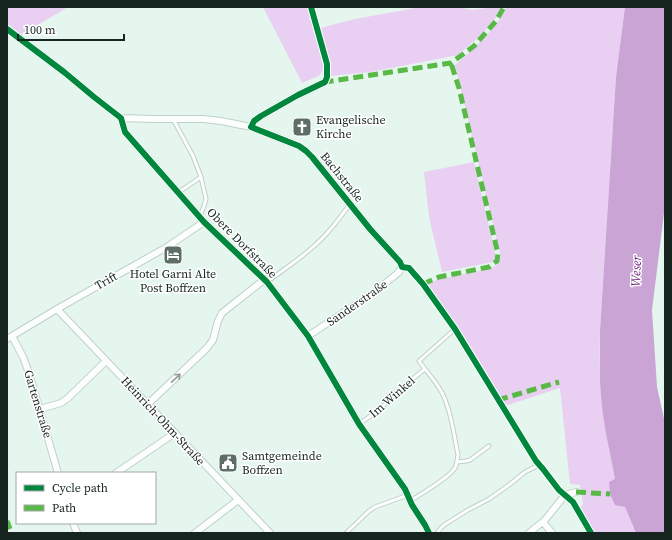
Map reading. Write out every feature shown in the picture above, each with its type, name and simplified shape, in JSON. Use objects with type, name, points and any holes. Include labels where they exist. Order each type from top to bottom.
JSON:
[{"type":"street","name":"Obere Dorfstraße","points":[[7,29],[64,72],[120,118],[125,132],[202,219],[266,280],[308,336],[359,424],[405,489],[429,533]]},
{"type":"street","points":[[251,127],[254,121],[261,116],[325,82]]},
{"type":"street","name":"Bachstraße","points":[[120,118],[172,118],[221,121],[251,127],[299,146],[312,157],[400,262],[402,267]]},
{"type":"street","name":"Trift","points":[[10,338],[56,309],[167,247],[202,219]]},
{"type":"street","name":"Sanderstraße","points":[[308,336],[373,293],[398,273],[402,267]]},
{"type":"street","points":[[148,404],[207,348],[213,340],[222,313],[266,280]]},
{"type":"street","name":"Heinrich-Ohm-Straße","points":[[56,309],[270,533]]},
{"type":"street","name":"Gartenstraße","points":[[10,338],[25,362],[58,472]]},
{"type":"street","points":[[40,409],[61,403],[68,398],[106,361]]},
{"type":"street","points":[[118,472],[175,434]]},
{"type":"street","points":[[529,533],[543,522],[565,495],[576,492]]},
{"type":"street","points":[[195,533],[238,500]]},
{"type":"street","points":[[543,522],[552,533]]},
{"type":"lane","points":[[172,118],[193,156],[201,178],[206,199],[202,219]]},
{"type":"lane","points":[[179,192],[201,178]]},
{"type":"lane","points":[[266,280],[299,259],[314,246],[328,232],[350,204]]},
{"type":"lane","name":"Bachstraße","points":[[402,267],[409,268],[423,284],[455,329]]},
{"type":"lane","name":"Im Winkel","points":[[455,329],[419,361],[438,386],[450,412],[458,455],[457,462]]},
{"type":"lane","name":"Im Winkel","points":[[359,424],[379,410],[400,389],[425,369]]},
{"type":"lane","points":[[346,533],[370,511],[426,491],[450,474],[457,462],[470,460],[489,446]]},
{"type":"lane","points":[[437,533],[444,525],[489,499],[509,486],[525,472],[539,465]]},
{"type":"shaded area","points":[[7,7],[68,7],[21,35],[7,24]]},
{"type":"shaded area","points":[[263,7],[307,7],[324,68],[319,76],[302,83]]},
{"type":"shaded area","points":[[421,7],[458,7],[473,10],[502,7],[495,19],[480,36],[458,55],[371,72],[330,76],[330,65],[320,28],[355,19]]},
{"type":"shaded area","points":[[506,7],[625,7],[616,77],[599,362],[601,397],[615,479],[636,533],[594,533],[581,511],[581,506],[583,504],[580,485],[570,484],[560,388],[505,406],[443,305],[427,286],[436,280],[489,269],[497,265],[501,257],[455,65],[490,31]]},
{"type":"shaded area","points":[[474,162],[496,257],[493,262],[442,272],[429,217],[424,172]]},
{"type":"water","name":"Weser","points":[[625,7],[665,7],[665,205],[652,310],[657,387],[665,423],[665,533],[636,533],[625,507],[615,505],[610,494],[609,482],[615,479],[605,427],[601,396],[600,331],[616,77]]},
{"type":"marked path","points":[[326,81],[325,82],[451,63],[474,46],[496,21],[504,7]]},
{"type":"marked path","points":[[423,284],[439,277],[489,267],[497,261],[498,254],[459,88],[451,63]]},
{"type":"marked path","points":[[498,400],[559,382]]},
{"type":"marked path","points":[[576,492],[610,494]]},
{"type":"marked path","points":[[7,521],[10,529]]},
{"type":"cycle path","points":[[311,7],[327,64],[327,77],[325,82],[261,116],[254,121],[251,127],[299,146],[306,151],[370,229],[400,262],[402,267],[409,268],[423,284],[455,329],[536,461],[559,490],[573,502],[591,533]]},
{"type":"cycle path","points":[[7,29],[121,118],[125,132],[204,222],[267,282],[308,336],[359,424],[405,489],[412,505],[429,533]]},
{"type":"place","name":"Evangelische Kirche","points":[[302,127]]},
{"type":"place","name":"Hotel Garni Alte Post Boffzen","points":[[173,255]]},
{"type":"place","name":"Samtgemeinde Boffzen","points":[[228,463]]}]
